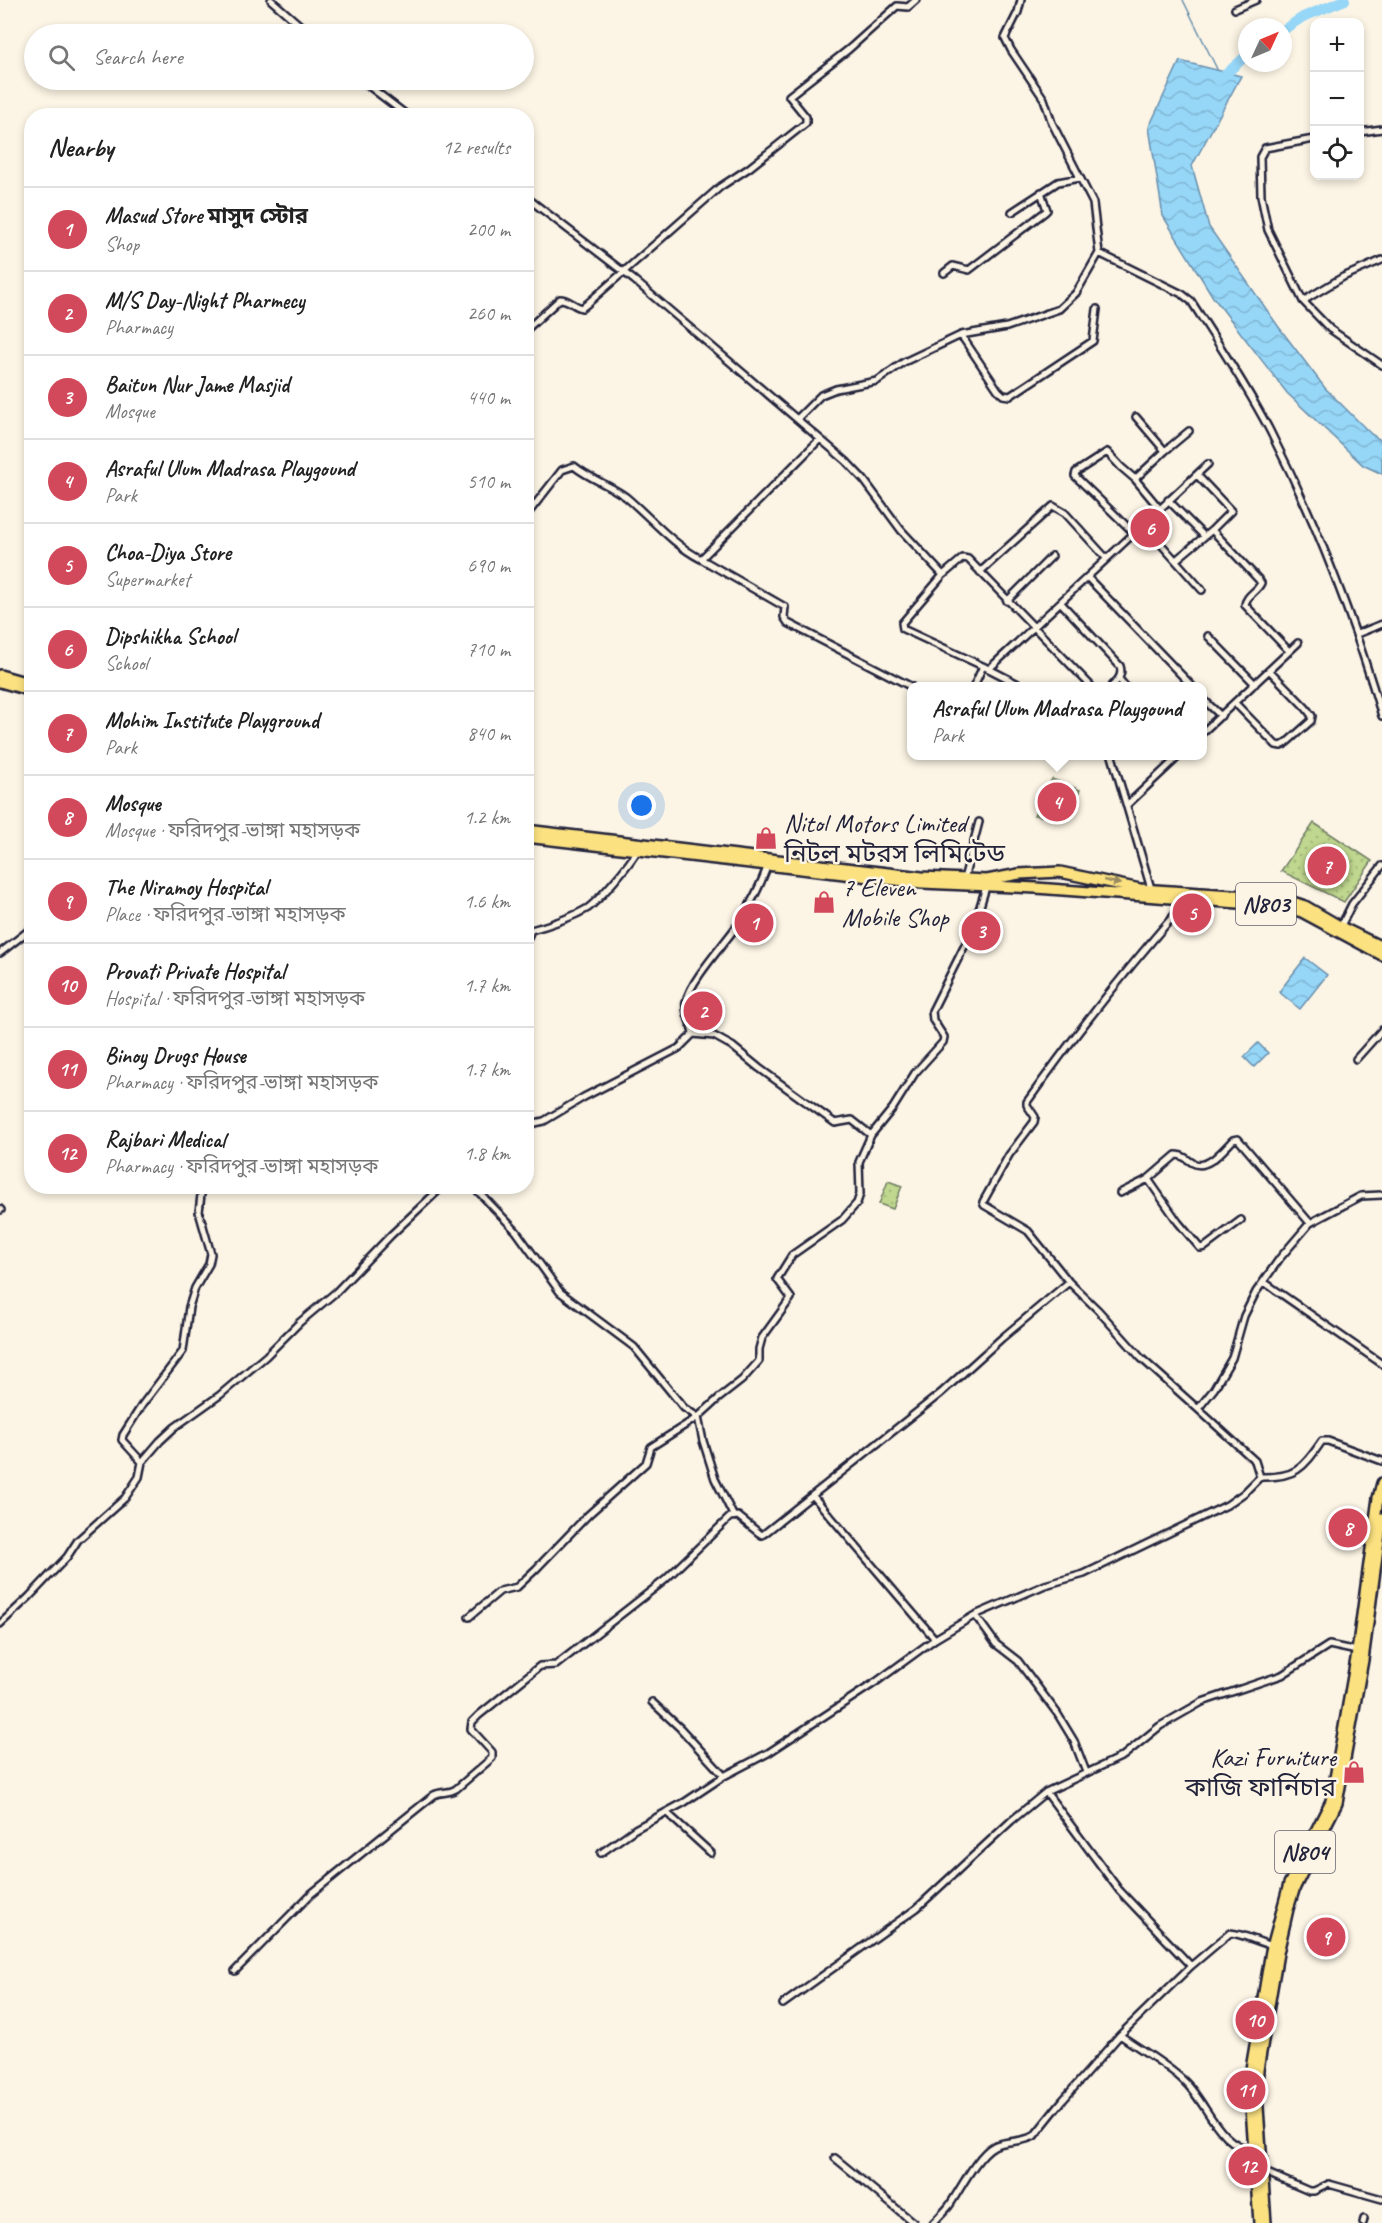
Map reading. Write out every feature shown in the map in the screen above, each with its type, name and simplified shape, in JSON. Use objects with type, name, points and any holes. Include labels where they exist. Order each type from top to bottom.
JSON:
[{"type":"highway","points":[[0,675],[24,682]]},
{"type":"highway","points":[[0,682],[24,689]]},
{"type":"highway","name":"N803","points":[[534,833],[548,837],[637,851],[694,853]]},
{"type":"highway","name":"N803","points":[[534,837],[969,881],[1019,874],[1060,872],[1152,893]]},
{"type":"highway","name":"N803","points":[[969,881],[987,887],[1280,898],[1305,906],[1382,955]]},
{"type":"highway","name":"N803","points":[[1340,930],[1382,947]]},
{"type":"highway","name":"N804","points":[[1266,2223],[1254,2150],[1250,2093],[1251,2069],[1276,1946],[1296,1887],[1337,1803],[1366,1611],[1375,1546],[1378,1498],[1382,1483]]},
{"type":"highway","name":"N804","points":[[1375,1546],[1382,1518]]},
{"type":"highway","name":"N804","points":[[1259,2223],[1258,2070],[1276,1946]]},
{"type":"street","points":[[271,0],[299,24]]},
{"type":"street","points":[[534,323],[560,299],[566,299],[576,307],[582,308],[720,187],[749,168],[806,123],[806,117],[789,97],[792,93],[849,49],[897,6],[908,7],[916,0]]},
{"type":"street","points":[[797,418],[821,395],[836,389],[877,381],[904,362],[961,335],[1007,327],[1059,309],[1076,293],[1099,253],[1093,203],[1052,123],[1044,99],[1005,38],[1018,12],[1021,0]]},
{"type":"street","points":[[1235,9],[1256,0]]},
{"type":"street","points":[[374,90],[398,108]]},
{"type":"street","points":[[1364,131],[1382,129]]},
{"type":"street","points":[[1310,140],[1265,148],[1260,157],[1261,196],[1268,230],[1303,301],[1330,329],[1382,365]]},
{"type":"street","points":[[1012,212],[1058,182],[1080,177]]},
{"type":"street","points":[[945,273],[953,266],[969,270],[1045,212],[1047,210],[1041,192]]},
{"type":"street","points":[[534,203],[623,273],[797,418],[864,480],[901,530],[943,575]]},
{"type":"street","points":[[1099,253],[1182,294],[1191,301],[1240,379],[1268,427],[1312,519],[1357,634],[1382,716]]},
{"type":"street","points":[[1303,301],[1343,277],[1382,260]]},
{"type":"street","points":[[961,335],[998,390],[1003,395],[1010,396],[1093,341],[1097,309]]},
{"type":"street","points":[[1136,417],[1165,451]]},
{"type":"street","points":[[1135,479],[1189,431]]},
{"type":"street","points":[[701,559],[819,438]]},
{"type":"street","points":[[1133,532],[1075,476],[1076,472],[1107,452],[1160,508]]},
{"type":"street","points":[[977,682],[986,668],[1061,603],[1133,532],[1208,464]]},
{"type":"street","points":[[534,506],[562,470],[574,466],[589,477],[624,495],[688,552],[785,607],[784,617],[788,623],[907,684]]},
{"type":"street","points":[[1176,560],[1231,511],[1197,475]]},
{"type":"street","points":[[1168,500],[1204,536]]},
{"type":"street","points":[[980,572],[1053,506],[1065,513],[1106,558]]},
{"type":"street","points":[[1143,524],[1202,590]]},
{"type":"street","points":[[1212,530],[1261,583],[1247,599],[1245,605],[1289,651]]},
{"type":"street","points":[[1007,601],[1052,556]]},
{"type":"street","points":[[1013,682],[903,629],[902,623],[943,575],[963,558],[980,572],[1086,682]]},
{"type":"street","points":[[1087,577],[1187,682]]},
{"type":"street","points":[[1061,603],[1119,664],[1122,671],[1119,680]]},
{"type":"street","points":[[1357,634],[1382,624]]},
{"type":"street","points":[[1208,636],[1255,684]]},
{"type":"street","points":[[1207,729],[1298,643]]},
{"type":"street","points":[[1235,703],[1276,745],[1285,744],[1311,720],[1312,716],[1306,708],[1269,670]]},
{"type":"street","points":[[1207,702],[1221,716]]},
{"type":"street","points":[[1113,760],[1152,893]]},
{"type":"street","points":[[1127,805],[1175,760]]},
{"type":"street","points":[[969,881],[979,822]]},
{"type":"street","points":[[534,929],[587,908],[625,869],[637,851]]},
{"type":"street","points":[[693,1034],[686,1001],[698,978],[741,920],[759,889],[769,861]]},
{"type":"street","points":[[1340,930],[1352,904],[1382,866]]},
{"type":"street","points":[[470,1617],[501,1592],[517,1587],[588,1515],[646,1463],[651,1447],[698,1417],[742,1380],[759,1362],[762,1338],[791,1298],[777,1279],[792,1255],[842,1220],[857,1203],[860,1194],[859,1158],[871,1135],[894,1108],[915,1073],[943,1042],[944,1037],[933,1020],[932,1011],[973,929],[987,887]]},
{"type":"street","points":[[1186,895],[1182,906],[1135,960],[1057,1059],[1027,1102],[1028,1108],[1035,1117],[1034,1122],[1009,1155],[983,1202],[986,1208],[1028,1231],[1069,1282],[1141,1358],[1255,1461],[1260,1478]]},
{"type":"street","points":[[0,953],[24,934]]},
{"type":"street","points":[[1356,1059],[1382,1030]]},
{"type":"street","points":[[534,1123],[544,1121],[584,1097],[679,1048],[693,1034]]},
{"type":"street","points":[[693,1034],[714,1036],[732,1046],[835,1123],[852,1120],[871,1135]]},
{"type":"street","points":[[1120,1193],[1148,1179],[1176,1155],[1188,1158],[1193,1163],[1207,1164],[1233,1140],[1238,1139],[1310,1223]]},
{"type":"street","points":[[1148,1179],[1178,1222],[1200,1248],[1205,1247],[1241,1220]]},
{"type":"street","points":[[142,1462],[122,1440],[123,1435],[142,1405],[183,1351],[189,1307],[195,1288],[209,1264],[211,1254],[199,1212],[201,1194]]},
{"type":"street","points":[[0,1624],[45,1581],[67,1557],[78,1540],[125,1498],[139,1477],[142,1462],[175,1427],[220,1395],[266,1356],[300,1322],[336,1292],[435,1194]]},
{"type":"street","points":[[481,1194],[516,1231],[560,1292],[634,1347],[684,1408],[701,1420],[703,1441],[715,1479],[733,1515],[738,1516],[762,1535],[941,1393],[1069,1282]]},
{"type":"street","points":[[1198,1409],[1215,1389],[1232,1358],[1245,1316],[1264,1282],[1280,1258],[1310,1223],[1361,1196],[1382,1195]]},
{"type":"street","points":[[1264,1282],[1382,1364]]},
{"type":"street","points":[[602,1853],[634,1829],[686,1802],[724,1776],[768,1753],[876,1682],[935,1639],[975,1615],[1034,1589],[1084,1574],[1107,1563],[1227,1505],[1260,1478],[1287,1476],[1299,1470],[1324,1440],[1382,1461]]},
{"type":"street","points":[[813,1496],[935,1639]]},
{"type":"street","points":[[235,1971],[311,1894],[434,1795],[438,1792],[450,1793],[456,1790],[492,1758],[492,1752],[471,1729],[472,1722],[479,1715],[540,1666],[556,1665],[603,1630],[665,1580],[733,1515]]},
{"type":"street","points":[[975,1615],[996,1644],[1018,1661],[1057,1713],[1074,1741],[1086,1772]]},
{"type":"street","points":[[783,2004],[900,1922],[1046,1792],[1123,1756],[1160,1726],[1202,1702],[1282,1675],[1329,1645],[1360,1651]]},
{"type":"street","points":[[652,1702],[680,1728],[724,1776]]},
{"type":"street","points":[[1046,1792],[1119,1890],[1191,1966]]},
{"type":"street","points":[[666,1812],[711,1853]]},
{"type":"street","points":[[933,2223],[949,2206],[969,2173],[990,2148],[1010,2141],[1028,2140],[1034,2136],[1120,2035],[1191,1966],[1230,1933],[1276,1946]]},
{"type":"street","points":[[1120,2035],[1187,2084],[1211,2120],[1239,2146],[1254,2150]]},
{"type":"street","points":[[835,2158],[914,2223]]},
{"type":"street","points":[[1259,2170],[1309,2191],[1329,2184],[1382,2199]]},
{"type":"green space","points":[[1052,779],[1080,790],[1065,821],[1034,815]]},
{"type":"green space","points":[[1314,823],[1372,861],[1344,902],[1281,871]]},
{"type":"green space","points":[[888,1181],[902,1186],[893,1209],[879,1204]]},
{"type":"water","points":[[1180,61],[1241,76],[1192,166],[1209,227],[1278,326],[1325,388],[1371,434],[1382,441],[1382,474],[1363,465],[1287,393],[1213,297],[1163,216],[1149,127]]},
{"type":"water","points":[[1305,958],[1327,975],[1300,1009],[1279,992]]},
{"type":"water","points":[[1258,1043],[1268,1053],[1254,1067],[1244,1057]]},
{"type":"waterway","points":[[1183,0],[1217,69]]},
{"type":"waterway","points":[[1292,24],[1303,17],[1345,0]]},
{"type":"waterway","points":[[1218,81],[1238,63]]},
{"type":"place","name":"Dipshikha School","points":[[1150,528]]},
{"type":"place","name":"Asraful Ulum Madrasa Playgound","points":[[1057,802]]},
{"type":"place","name":"Nitol Motors Limited নিটল মটরস লিমিটেড","points":[[766,838]]},
{"type":"place","name":"Mohim Institute Playground","points":[[1327,866]]},
{"type":"place","name":"7 Eleven Mobile Shop","points":[[824,902]]},
{"type":"place","name":"Choa-Diya Store","points":[[1192,913]]},
{"type":"place","name":"Masud Store মাসুদ স্টোর","points":[[754,923]]},
{"type":"place","name":"Baitun Nur Jame Masjid","points":[[981,931]]},
{"type":"place","name":"M/S Day-Night Pharmecy","points":[[703,1011]]},
{"type":"place","name":"Mosque","points":[[1348,1528]]},
{"type":"place","name":"Kazi Furniture কাজি ফার্নিচার","points":[[1354,1772]]},
{"type":"place","name":"The Niramoy Hospital","points":[[1326,1937]]},
{"type":"place","name":"Provati Private Hospital","points":[[1255,2020]]},
{"type":"place","name":"Binoy Drugs House","points":[[1246,2090]]},
{"type":"place","name":"Rajbari Medical","points":[[1248,2166]]}]
